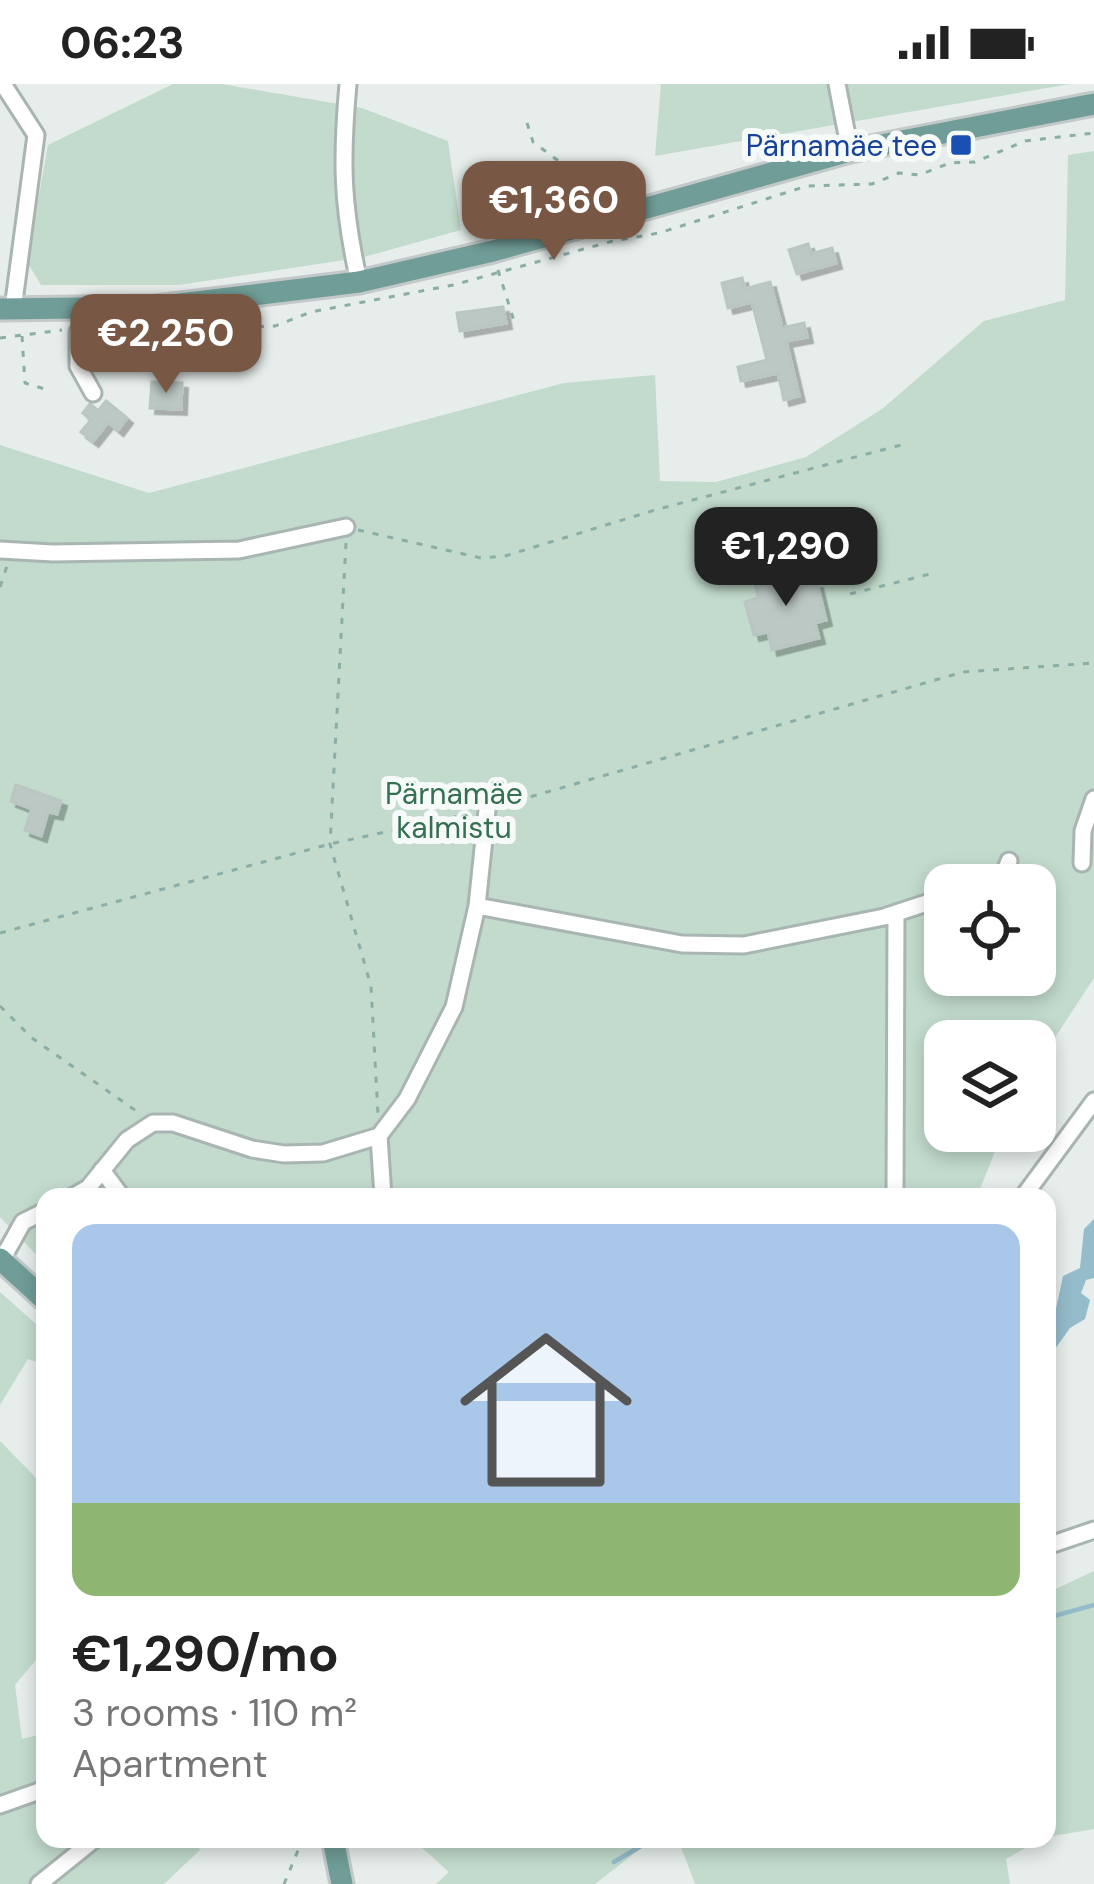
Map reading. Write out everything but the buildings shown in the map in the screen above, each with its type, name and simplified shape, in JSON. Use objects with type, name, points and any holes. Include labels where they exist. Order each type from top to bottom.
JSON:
[{"type":"main road","points":[[6,309],[156,308],[359,282],[493,250],[850,151],[1094,104]]},
{"type":"main road","points":[[0,1261],[36,1292]]},
{"type":"main road","points":[[335,1848],[341,1884]]},
{"type":"street","points":[[3,84],[36,135],[6,309]]},
{"type":"street","points":[[348,84],[341,164],[344,215],[359,282]]},
{"type":"street","points":[[837,84],[850,151]]},
{"type":"street","points":[[78,332],[78,366],[93,393]]},
{"type":"street","points":[[5,550],[52,554],[239,550],[346,527]]},
{"type":"street","points":[[1082,863],[1083,831],[1094,800]]},
{"type":"street","points":[[89,1188],[127,1140],[153,1123],[173,1123],[252,1149],[284,1154],[323,1153],[379,1136],[407,1099],[454,1006],[477,906],[487,811]]},
{"type":"street","points":[[1008,864],[1009,860]]},
{"type":"street","points":[[477,906],[682,944],[744,945],[924,904]]},
{"type":"street","points":[[895,1188],[896,914]]},
{"type":"street","points":[[1030,1188],[1094,1101]]},
{"type":"street","points":[[379,1136],[382,1188]]},
{"type":"street","points":[[102,1170],[115,1188]]},
{"type":"street","points":[[0,1261],[23,1222],[36,1216]]},
{"type":"street","points":[[1056,1543],[1094,1531]]},
{"type":"street","points":[[0,1805],[36,1792]]},
{"type":"street","points":[[38,1884],[83,1848]]},
{"type":"path","points":[[527,123],[533,142],[587,182]]},
{"type":"path","points":[[493,250],[514,321]]},
{"type":"path","points":[[22,334],[25,383],[48,390]]},
{"type":"path","points":[[379,1136],[371,986],[330,844],[346,527],[481,558],[505,556],[655,510],[901,445]]},
{"type":"path","points":[[0,587],[5,550]]},
{"type":"path","points":[[850,594],[934,573]]},
{"type":"path","points":[[0,933],[330,844],[487,811],[963,671],[1094,663]]},
{"type":"path","points":[[0,1006],[32,1038],[153,1123]]},
{"type":"path","points":[[284,1884],[299,1848]]},
{"type":"green space","points":[[173,84],[221,84],[362,108],[448,141],[461,230],[364,257],[179,285],[41,285],[27,262],[48,145]]},
{"type":"green space","points":[[661,84],[1070,84],[655,156]]},
{"type":"green space","name":"Pärnamäe kalmistu","points":[[1094,151],[1094,978],[1056,1036],[1056,1020],[924,1020],[924,1152],[995,1152],[981,1188],[36,1188],[36,1255],[0,1217],[0,445],[149,493],[564,383],[655,375],[660,481],[716,482],[806,457],[882,409],[984,321],[1065,300],[1068,155]]},
{"type":"green space","points":[[0,1292],[36,1324],[36,1362],[28,1359],[0,1405]]},
{"type":"green space","points":[[0,1441],[36,1478],[36,1660],[15,1685],[22,1739],[36,1735],[36,1848],[200,1850],[164,1884],[0,1884]]},
{"type":"green space","points":[[1094,1571],[1094,1829],[1056,1835],[1056,1589]]},
{"type":"green space","points":[[422,1848],[641,1848],[595,1884],[436,1884],[449,1872]]},
{"type":"green space","points":[[681,1848],[1025,1848],[1006,1859],[1010,1884],[695,1884]]},
{"type":"water","points":[[1094,1219],[1094,1278],[1086,1280],[1081,1293],[1090,1300],[1085,1319],[1070,1328],[1056,1348],[1056,1309],[1063,1276],[1080,1268],[1084,1229]]},
{"type":"waterway","points":[[1056,1616],[1094,1605]]},
{"type":"waterway","points":[[614,1862],[638,1848]]},
{"type":"place","name":"Pärnamäe tee","points":[[961,145]]}]
